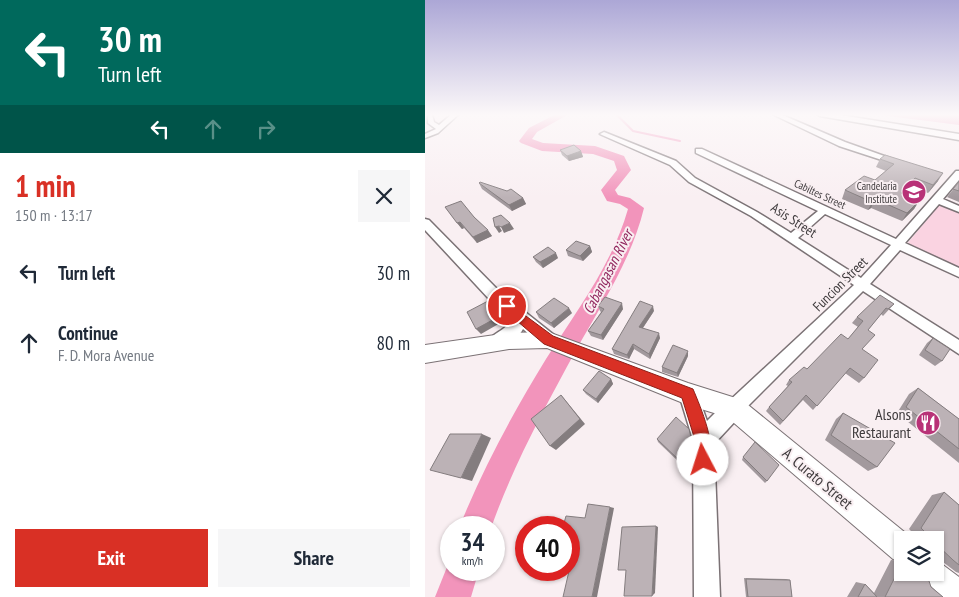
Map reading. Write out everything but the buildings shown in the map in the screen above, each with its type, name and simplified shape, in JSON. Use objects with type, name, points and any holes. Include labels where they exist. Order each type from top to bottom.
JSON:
[{"type":"main road","points":[[425,354],[493,344],[559,344],[688,394],[734,408]]},
{"type":"main road","name":"A. Curato Street","points":[[734,408],[894,541]]},
{"type":"main road","points":[[940,581],[959,597]]},
{"type":"street","name":"Asis Street","points":[[623,142],[673,163],[692,180],[714,190],[792,238],[959,348]]},
{"type":"street","points":[[838,142],[903,164]]},
{"type":"street","name":"Cabiltes Street","points":[[699,151],[959,273]]},
{"type":"street","name":"Funcion Street","points":[[734,408],[863,284],[954,179]]},
{"type":"street","points":[[936,200],[959,208]]},
{"type":"street","points":[[792,238],[824,210]]},
{"type":"street","points":[[425,223],[495,296],[519,316],[559,344]]},
{"type":"street","points":[[493,344],[513,331],[519,324],[519,316]]},
{"type":"street","points":[[688,394],[703,440],[707,597]]},
{"type":"street","points":[[703,440],[734,408]]},
{"type":"shaded area","points":[[940,204],[959,212],[959,268],[907,244]]},
{"type":"waterway","name":"Cabangasan River","points":[[480,516],[494,480],[517,434],[568,344],[608,279],[625,243],[636,208],[625,201],[612,198],[608,190],[624,170],[620,159],[595,150],[542,147],[527,142]]},
{"type":"waterway","name":"Cabangasan River","points":[[453,597],[458,581]]},
{"type":"place","name":"Candelaria Institute","points":[[914,192]]},
{"type":"place","name":"Alsons Restaurant","points":[[928,423]]},
{"type":"route","points":[[507,306],[548,340],[688,394],[703,440],[703,460]]}]
